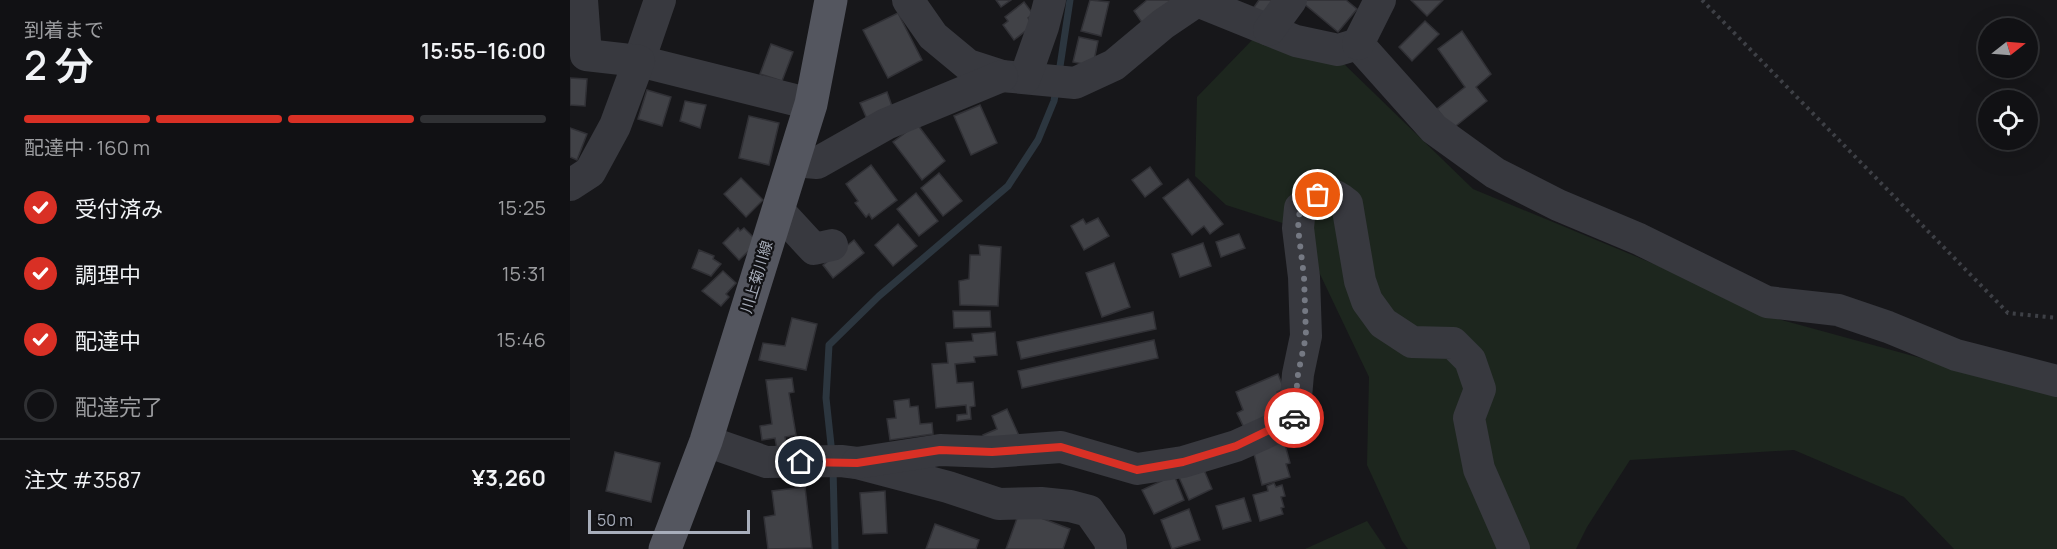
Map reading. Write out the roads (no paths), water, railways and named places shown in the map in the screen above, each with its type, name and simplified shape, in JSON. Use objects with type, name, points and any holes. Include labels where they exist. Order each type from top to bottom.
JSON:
[{"type":"main road","name":"川上菊川線","points":[[665,549],[706,441],[811,104],[831,0]]},
{"type":"street","points":[[582,0],[578,54],[639,61],[811,104]]},
{"type":"street","points":[[570,185],[590,172],[615,126],[660,0]]},
{"type":"street","points":[[908,0],[933,36],[968,65],[1023,78],[1075,83],[1114,65],[1163,24],[1197,1],[1296,42],[1338,50],[1358,44],[1380,0]]},
{"type":"street","points":[[1023,78],[1043,27],[1050,0]]},
{"type":"street","points":[[1269,30],[1291,0]]},
{"type":"street","points":[[1358,44],[1434,129],[1496,173],[1558,205],[1639,239],[1767,302],[1838,310],[1888,327],[1956,356],[2057,381]]},
{"type":"street","points":[[793,161],[817,163],[886,124],[1023,78]]},
{"type":"street","points":[[706,441],[766,462],[839,462],[940,450],[992,452],[1061,447],[1137,470],[1183,462],[1236,446],[1294,420],[1298,374],[1306,336],[1304,277],[1298,228],[1300,208],[1318,195],[1331,194],[1340,197],[1347,204],[1360,281],[1367,301],[1383,323],[1412,342],[1454,343],[1470,360],[1480,388],[1469,418],[1479,469],[1514,549]]},
{"type":"street","points":[[778,210],[814,249],[832,245]]},
{"type":"street","points":[[839,462],[948,487],[999,504],[1050,504],[1089,511],[1110,541],[1112,549]]},
{"type":"waterway","points":[[1059,73],[1070,0]]},
{"type":"waterway","points":[[832,454],[826,398],[829,345],[879,296],[1008,186],[1038,140],[1054,101],[1056,90]]},
{"type":"waterway","points":[[833,468],[835,549]]}]
